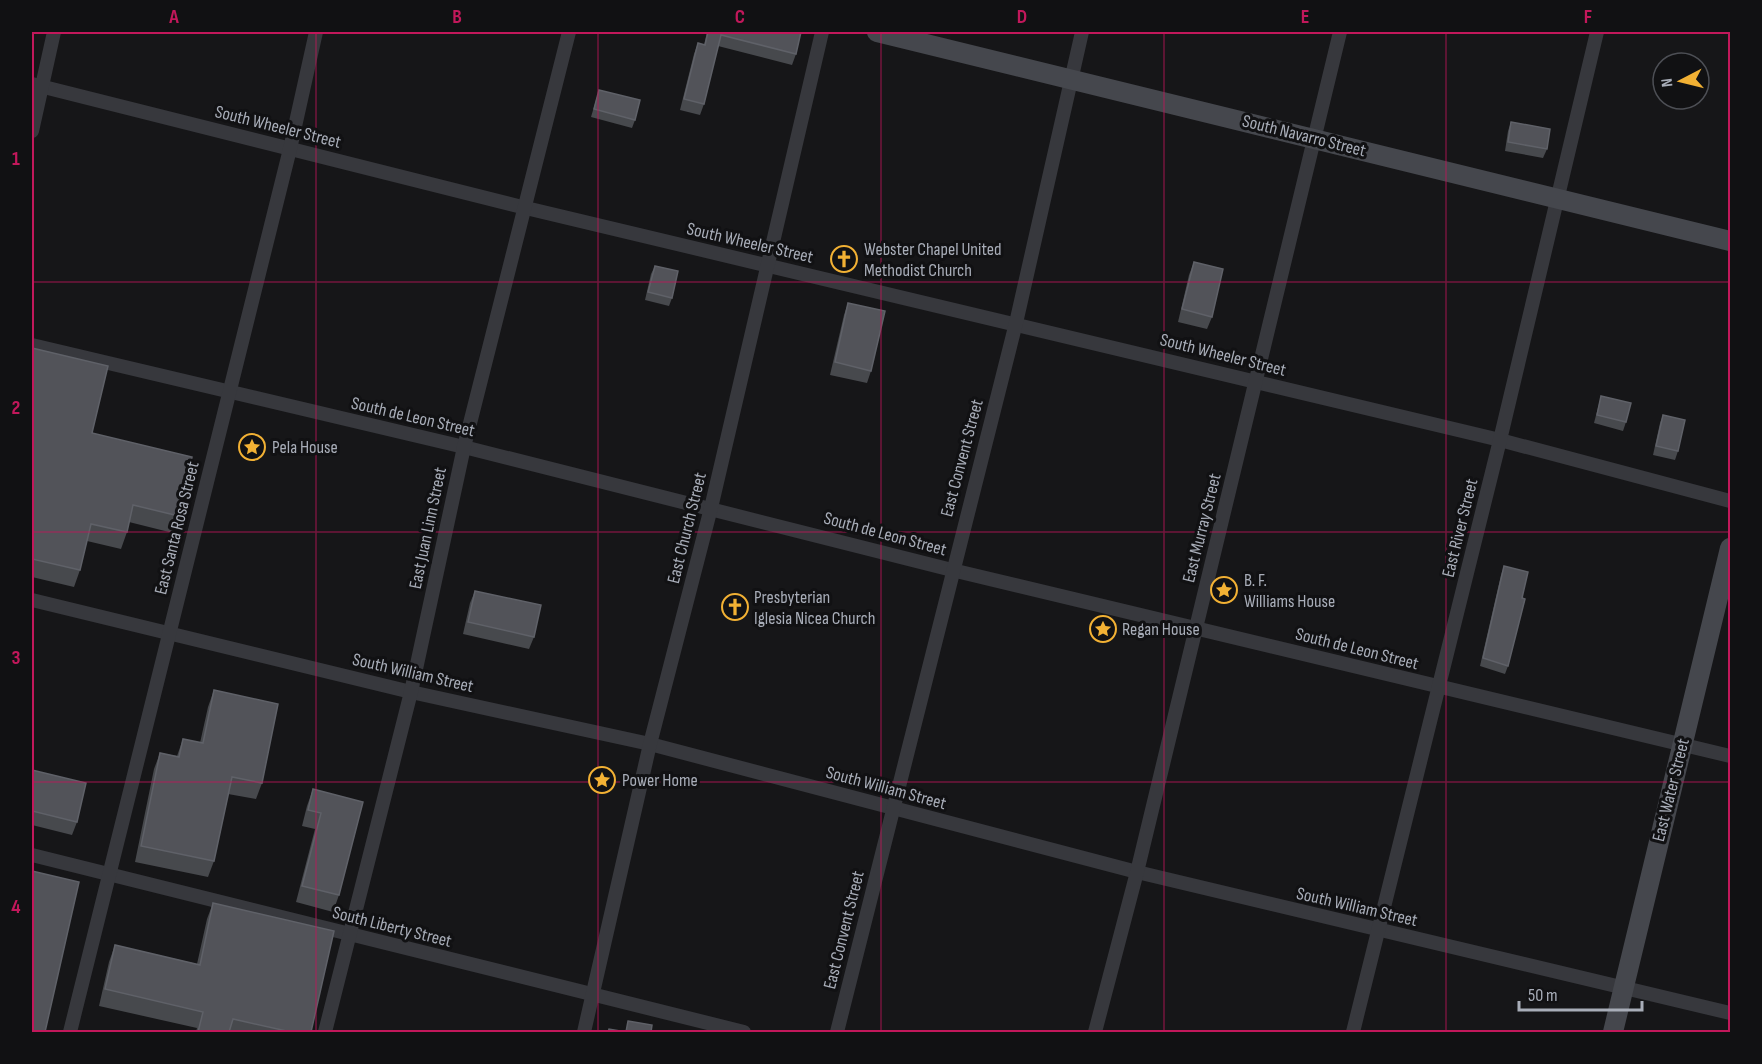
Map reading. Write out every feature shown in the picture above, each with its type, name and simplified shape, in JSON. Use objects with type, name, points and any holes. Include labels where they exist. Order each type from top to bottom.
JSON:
[{"type":"street","points":[[32,131],[37,85],[54,32]]},
{"type":"street","name":"East Santa Rosa Street","points":[[70,1032],[230,393],[290,149],[316,32]]},
{"type":"street","name":"East Juan Linn Street","points":[[326,1032],[348,935],[411,692],[464,447],[569,32]]},
{"type":"street","name":"East Church Street","points":[[584,1032],[650,744],[711,508],[822,32]]},
{"type":"street","name":"South Navarro Street","points":[[878,32],[1731,241]]},
{"type":"street","name":"East Convent Street","points":[[837,1032],[1016,323],[1082,32]]},
{"type":"street","name":"East Murray Street","points":[[1095,1032],[1137,872],[1340,32]]},
{"type":"street","name":"East River Street","points":[[1353,1032],[1440,687],[1596,32]]},
{"type":"street","name":"South Wheeler Street","points":[[37,85],[526,208],[1500,440],[1731,501]]},
{"type":"street","name":"South de Leon Street","points":[[32,345],[464,447],[952,570],[1731,756]]},
{"type":"street","name":"East Water Street","points":[[1612,1032],[1731,548]]},
{"type":"street","name":"South William Street","points":[[32,600],[411,692],[650,744],[1137,872],[1731,1013]]},
{"type":"street","name":"South Liberty Street","points":[[32,855],[744,1032]]},
{"type":"building","points":[[708,32],[801,32],[796,54],[721,35],[704,104],[684,99],[698,43],[705,45]]},
{"type":"building","points":[[599,90],[640,100],[635,120],[594,109]]},
{"type":"building","points":[[1511,122],[1550,129],[1547,149],[1508,142]]},
{"type":"building","points":[[1194,262],[1223,269],[1212,317],[1182,309]]},
{"type":"building","points":[[655,266],[678,271],[672,298],[648,292]]},
{"type":"building","points":[[848,303],[885,311],[871,371],[835,362]]},
{"type":"building","points":[[32,348],[108,366],[92,433],[192,457],[179,516],[133,505],[127,532],[91,524],[80,570],[32,559]]},
{"type":"building","points":[[1601,396],[1631,403],[1626,422],[1597,415]]},
{"type":"building","points":[[1663,415],[1685,420],[1678,451],[1656,446]]},
{"type":"building","points":[[1504,566],[1528,572],[1522,598],[1525,599],[1508,666],[1483,658]]},
{"type":"building","points":[[475,591],[541,605],[534,637],[468,622]]},
{"type":"building","points":[[214,690],[278,704],[262,783],[232,777],[214,861],[141,846],[160,753],[179,757],[183,739],[203,743]]},
{"type":"building","points":[[32,770],[86,783],[77,822],[32,811]]},
{"type":"building","points":[[313,789],[363,802],[339,895],[302,886],[321,813],[308,810]]},
{"type":"building","points":[[32,871],[79,882],[45,1032],[32,1032]]},
{"type":"building","points":[[213,903],[334,931],[311,1032],[291,1032],[233,1019],[229,1032],[198,1032],[203,1012],[105,989],[115,945],[200,965]]},
{"type":"building","points":[[628,1021],[652,1025],[651,1032],[626,1032]]},
{"type":"building","points":[[609,1029],[626,1032],[608,1032]]},
{"type":"place","name":"Webster Chapel United Methodist Church","points":[[844,259]]},
{"type":"place","name":"Pela House","points":[[252,447]]},
{"type":"place","name":"B. F. Williams House","points":[[1224,590]]},
{"type":"place","name":"Presbyterian Iglesia Nicea Church","points":[[735,607]]},
{"type":"place","name":"Regan House","points":[[1103,629]]},
{"type":"place","name":"Power Home","points":[[602,780]]}]
